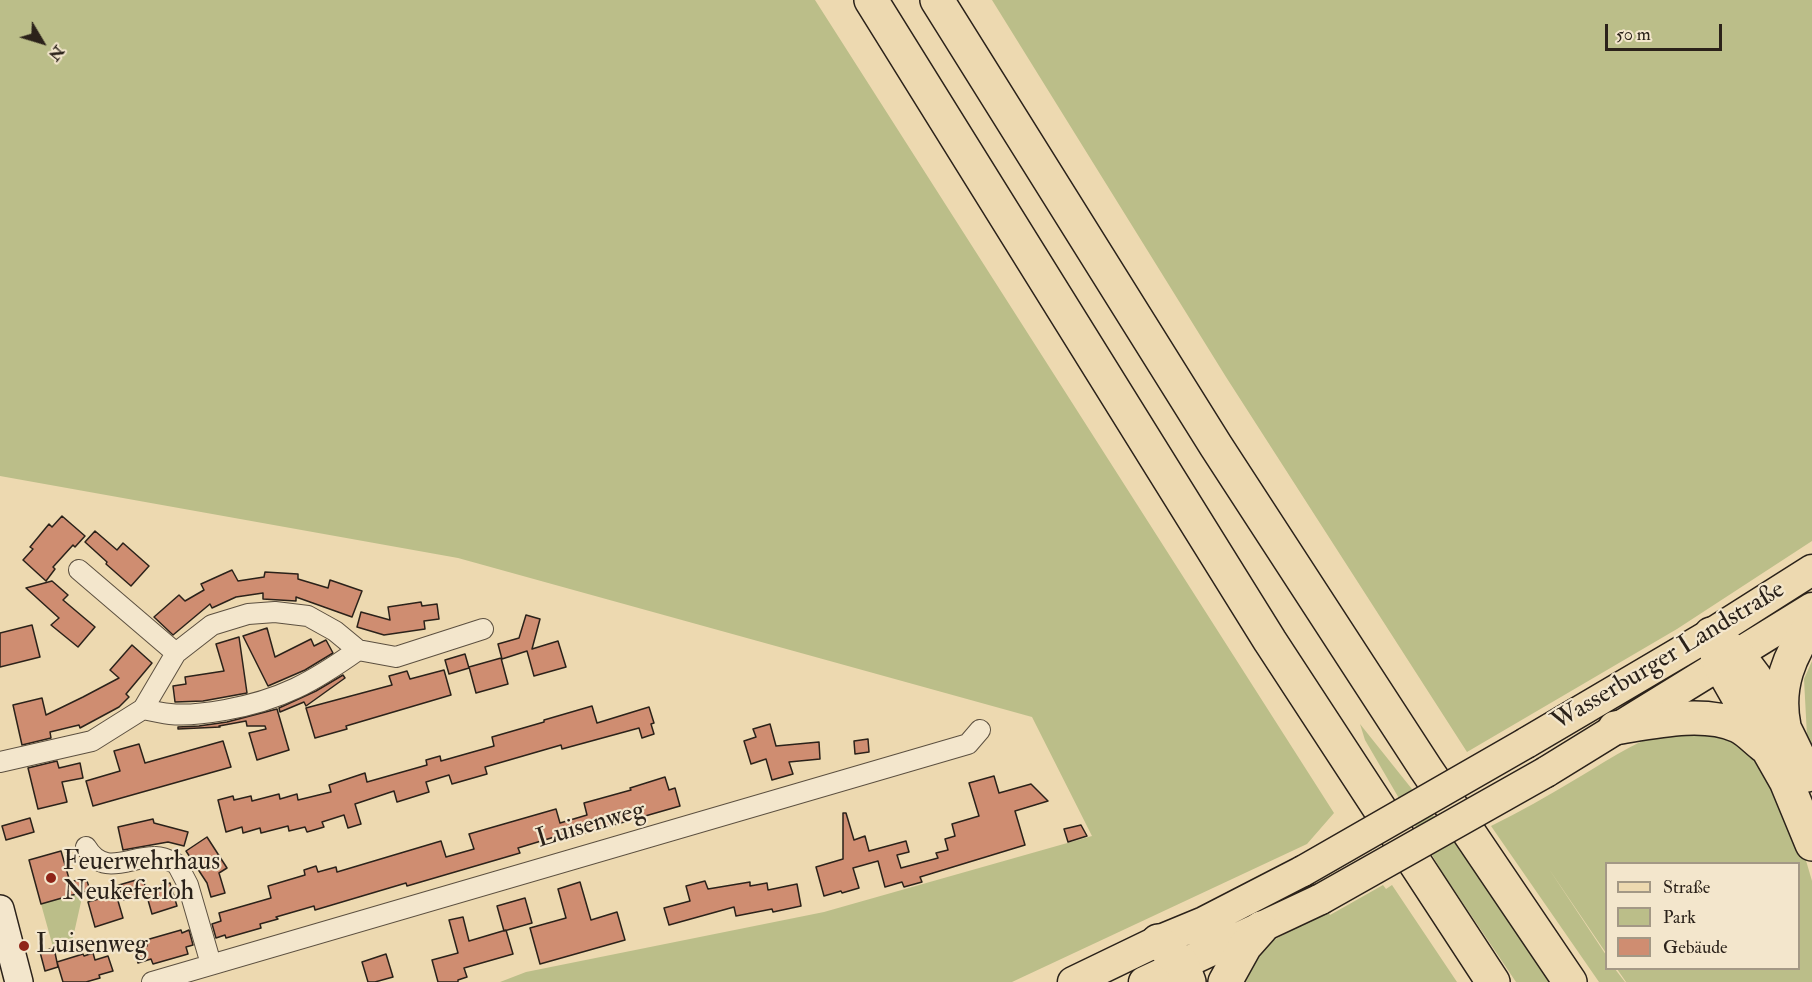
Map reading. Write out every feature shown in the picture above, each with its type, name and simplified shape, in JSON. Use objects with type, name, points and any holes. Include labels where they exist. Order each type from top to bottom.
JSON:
[{"type":"highway","points":[[871,0],[896,44],[1270,641],[1494,982]]},
{"type":"highway","points":[[937,0],[1216,446],[1426,769],[1570,982]]},
{"type":"highway","points":[[1812,623],[1801,639],[1784,677],[1783,720],[1778,741],[1786,781],[1812,844]]},
{"type":"highway","points":[[1722,651],[1778,741],[1812,785]]},
{"type":"highway","points":[[1615,728],[1657,721],[1721,720],[1778,741]]},
{"type":"highway","points":[[1225,982],[1245,946],[1261,928]]},
{"type":"highway","points":[[1158,941],[1169,977]]},
{"type":"main road","name":"Wasserburger Landstraße","points":[[1261,928],[1321,899],[1546,772],[1615,728],[1722,651],[1812,570]]},
{"type":"main road","name":"Wasserburger Landstraße","points":[[1158,941],[1204,921],[1303,871],[1526,743],[1812,608]]},
{"type":"main road","points":[[1169,977],[1261,928]]},
{"type":"main road","points":[[1073,982],[1158,941]]},
{"type":"street","points":[[79,570],[176,653]]},
{"type":"street","points":[[0,762],[92,741],[143,710],[176,653],[212,625],[248,614],[275,612],[308,616],[335,631],[358,650],[396,657],[483,629]]},
{"type":"street","points":[[143,710],[171,715],[210,713],[252,705],[288,693],[358,650]]},
{"type":"street","name":"Luisenweg","points":[[152,982],[968,744],[980,730]]},
{"type":"street","points":[[86,847],[99,861],[115,865],[156,856],[177,864],[188,885],[211,964]]},
{"type":"street","points":[[0,909],[19,982]]},
{"type":"green space","points":[[0,0],[815,0],[1334,813],[1307,844],[1012,982],[500,982],[526,972],[824,912],[1092,836],[1032,717],[458,558],[0,476]]},
{"type":"green space","points":[[992,0],[1812,0],[1812,541],[1677,629],[1467,752],[1226,377]]},
{"type":"green space","points":[[1812,661],[1812,747],[1807,736],[1804,679]]},
{"type":"green space","points":[[1360,724],[1467,858],[1550,982],[1516,982],[1442,872],[1365,740]]},
{"type":"green space","points":[[1692,726],[1751,746],[1800,840],[1812,881],[1812,982],[1626,982],[1618,970],[1800,970],[1800,862],[1605,862],[1605,952],[1549,869],[1605,953],[1605,970],[1616,970],[1625,982],[1599,982],[1491,826],[1544,798],[1631,746],[1675,729]]},
{"type":"green space","points":[[1383,885],[1386,889],[1392,885],[1457,982],[1236,982],[1268,943],[1328,911],[1330,915]]},
{"type":"green space","points":[[79,893],[81,902],[72,942],[53,947],[41,904]]},
{"type":"building","points":[[62,516],[85,536],[75,547],[73,545],[53,567],[55,569],[46,581],[23,560],[33,549],[30,547],[49,524],[52,527]]},
{"type":"building","points":[[95,531],[117,550],[123,543],[149,566],[131,586],[85,542]]},
{"type":"building","points":[[232,570],[238,581],[264,577],[265,572],[298,574],[298,579],[328,588],[330,580],[362,591],[352,617],[296,597],[296,601],[263,599],[263,593],[236,597],[212,608],[210,604],[173,635],[154,617],[179,595],[185,601],[204,590],[201,584]]},
{"type":"building","points":[[52,581],[68,595],[63,600],[95,627],[78,647],[51,625],[59,618],[26,588]]},
{"type":"building","points":[[421,602],[422,606],[437,604],[439,619],[424,621],[425,629],[384,635],[357,627],[361,612],[390,620],[388,607]]},
{"type":"building","points":[[526,615],[540,619],[532,649],[558,641],[566,667],[534,676],[527,651],[502,659],[498,644],[519,638]]},
{"type":"building","points":[[32,625],[40,657],[0,667],[0,633]]},
{"type":"building","points":[[267,628],[275,657],[311,639],[314,646],[326,640],[333,653],[305,670],[268,686],[243,636]]},
{"type":"building","points":[[239,637],[247,693],[203,701],[175,702],[173,686],[186,684],[185,677],[224,671],[216,644]]},
{"type":"building","points":[[132,645],[152,663],[126,694],[129,697],[119,707],[80,728],[79,725],[50,732],[51,738],[22,745],[13,705],[42,698],[46,715],[83,697],[119,678],[110,670]]},
{"type":"building","points":[[465,654],[469,668],[449,674],[445,660]]},
{"type":"building","points":[[501,658],[508,684],[476,693],[469,667]]},
{"type":"building","points":[[444,670],[451,695],[346,726],[347,729],[315,738],[306,708],[392,685],[389,676],[407,671],[410,679]]},
{"type":"building","points":[[343,675],[345,678],[306,706],[304,702],[280,712],[279,708],[316,691]]},
{"type":"building","points":[[592,706],[597,723],[649,707],[654,723],[651,724],[654,734],[642,738],[639,728],[562,749],[561,745],[485,767],[487,774],[452,784],[449,775],[426,782],[429,792],[397,802],[394,791],[355,804],[361,824],[348,828],[344,815],[322,822],[324,827],[307,832],[305,827],[289,831],[288,826],[261,833],[260,828],[243,833],[242,827],[226,832],[218,800],[233,796],[234,800],[251,796],[252,801],[279,794],[280,799],[297,794],[298,800],[331,792],[329,785],[365,773],[367,782],[427,765],[426,760],[440,756],[441,761],[494,746],[492,737]]},
{"type":"building","points":[[277,709],[289,750],[257,760],[249,733],[266,729],[265,726],[247,726],[246,721],[220,727],[178,729],[178,727],[227,722]]},
{"type":"building","points":[[770,724],[776,746],[819,742],[820,759],[789,762],[793,774],[772,780],[766,759],[751,764],[744,741],[756,737],[753,729]]},
{"type":"building","points":[[868,739],[869,752],[855,754],[854,741]]},
{"type":"building","points":[[223,741],[231,767],[93,806],[86,781],[120,771],[114,751],[139,744],[145,763]]},
{"type":"building","points":[[57,761],[59,768],[80,763],[83,778],[62,782],[67,802],[38,809],[28,768]]},
{"type":"building","points":[[994,776],[999,793],[1031,784],[1048,801],[1015,811],[1025,845],[920,877],[922,882],[904,887],[902,882],[885,887],[878,861],[853,868],[859,888],[824,896],[816,867],[843,859],[843,813],[846,813],[854,840],[865,836],[869,851],[906,841],[909,852],[897,855],[901,868],[938,858],[936,853],[948,850],[945,839],[955,836],[952,824],[979,816],[969,783]]},
{"type":"building","points":[[665,777],[669,790],[675,788],[680,806],[586,833],[584,828],[518,848],[520,853],[315,910],[314,906],[276,917],[278,919],[260,924],[261,928],[226,938],[225,935],[216,938],[212,924],[221,921],[219,913],[271,898],[268,886],[305,875],[304,870],[316,866],[318,872],[336,867],[337,872],[441,841],[446,857],[474,849],[469,834],[556,809],[560,823],[587,815],[584,803],[631,790],[630,788]]},
{"type":"building","points":[[30,818],[34,832],[6,840],[2,826]]},
{"type":"building","points":[[153,819],[154,823],[188,832],[184,846],[168,842],[123,850],[118,827]]},
{"type":"building","points":[[1081,825],[1087,836],[1068,842],[1064,829]]},
{"type":"building","points":[[207,837],[227,868],[219,873],[225,893],[211,897],[207,883],[186,851]]},
{"type":"building","points":[[61,851],[70,882],[86,878],[90,890],[41,904],[29,860]]},
{"type":"building","points":[[143,878],[146,890],[170,883],[177,906],[152,914],[146,893],[123,900],[119,885]]},
{"type":"building","points":[[705,881],[708,889],[750,882],[750,886],[767,883],[768,890],[797,884],[801,906],[736,916],[734,907],[669,925],[664,908],[690,901],[686,886]]},
{"type":"building","points":[[580,882],[591,920],[617,912],[625,940],[540,964],[530,928],[566,918],[558,889]]},
{"type":"building","points":[[116,894],[123,918],[95,927],[88,902]]},
{"type":"building","points":[[525,898],[532,923],[504,931],[497,906]]},
{"type":"building","points":[[463,917],[469,941],[506,930],[513,954],[464,968],[467,977],[458,982],[438,982],[432,960],[458,953],[449,920]]},
{"type":"building","points":[[181,930],[182,933],[189,930],[193,945],[186,947],[188,954],[153,964],[151,959],[138,963],[135,950],[147,946],[146,940]]},
{"type":"building","points":[[54,948],[58,967],[45,971],[40,952]]},
{"type":"building","points":[[93,953],[95,960],[108,956],[113,971],[86,982],[63,982],[57,962]]},
{"type":"building","points":[[386,954],[393,977],[368,982],[362,962]]},
{"type":"place","name":"Feuerwehrhaus Neukeferloh","points":[[51,878]]},
{"type":"place","name":"Luisenweg","points":[[24,946]]}]
